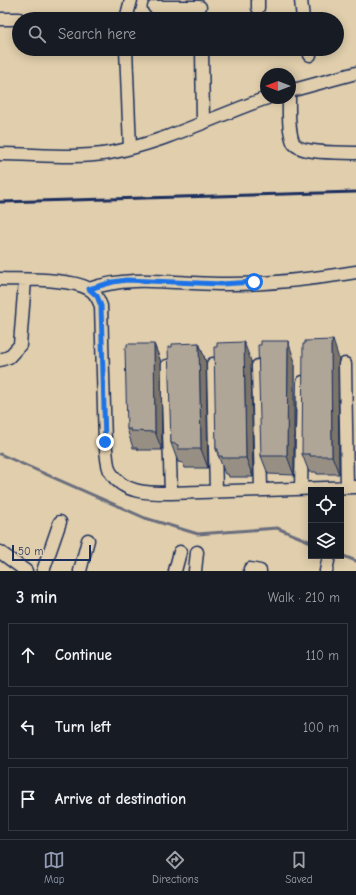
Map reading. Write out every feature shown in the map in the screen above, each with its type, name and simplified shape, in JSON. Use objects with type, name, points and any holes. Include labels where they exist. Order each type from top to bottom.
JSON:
[{"type":"street","points":[[128,12],[131,0]]},
{"type":"street","points":[[301,0],[302,12]]},
{"type":"street","points":[[154,7],[200,9]]},
{"type":"street","points":[[0,19],[12,19]]},
{"type":"street","points":[[126,56],[130,148]]},
{"type":"street","points":[[202,56],[203,122]]},
{"type":"street","points":[[296,89],[356,73]]},
{"type":"street","points":[[0,154],[89,154],[130,148],[260,101]]},
{"type":"street","points":[[289,104],[291,132],[293,142],[297,147],[310,151],[356,153]]},
{"type":"street","points":[[89,289],[106,283],[126,280],[221,284],[308,278],[356,272]]},
{"type":"street","points":[[0,279],[64,282],[89,289],[97,296],[101,306],[105,442],[110,472],[128,488],[140,492],[171,493],[308,488]]},
{"type":"street","points":[[0,360],[9,357],[20,345],[25,280]]},
{"type":"street","points":[[213,364],[216,491]]},
{"type":"street","points":[[344,488],[345,364]]},
{"type":"street","points":[[167,366],[171,493]]},
{"type":"street","points":[[258,366],[261,489]]},
{"type":"street","points":[[301,488],[303,372]]},
{"type":"street","points":[[43,571],[60,522]]},
{"type":"street","points":[[80,571],[88,540]]},
{"type":"street","points":[[0,552],[26,571]]},
{"type":"street","points":[[175,571],[180,552]]},
{"type":"street","points":[[195,571],[197,552]]},
{"type":"street","points":[[326,571],[328,559]]},
{"type":"building","points":[[333,340],[331,345],[332,456],[310,456],[310,454],[302,454],[303,344],[305,344],[305,341]]},
{"type":"building","points":[[261,341],[288,341],[287,456],[261,456],[258,345],[261,345]]},
{"type":"building","points":[[244,342],[246,458],[222,458],[222,456],[218,456],[218,449],[216,449],[214,347],[217,347],[217,343]]},
{"type":"building","points":[[199,343],[201,449],[178,449],[178,445],[171,443],[168,347],[172,347],[172,344]]},
{"type":"building","points":[[127,344],[154,344],[155,432],[131,431],[131,429],[127,429],[125,348],[127,348]]},
{"type":"waterway","points":[[0,454],[145,518],[198,534],[277,528],[308,541]]},
{"type":"waterway","points":[[344,556],[356,561]]},
{"type":"railway","points":[[0,202],[356,192]]},
{"type":"route","points":[[105,442],[101,306],[97,296],[89,289],[99,285],[126,280],[198,284],[254,282]]}]
